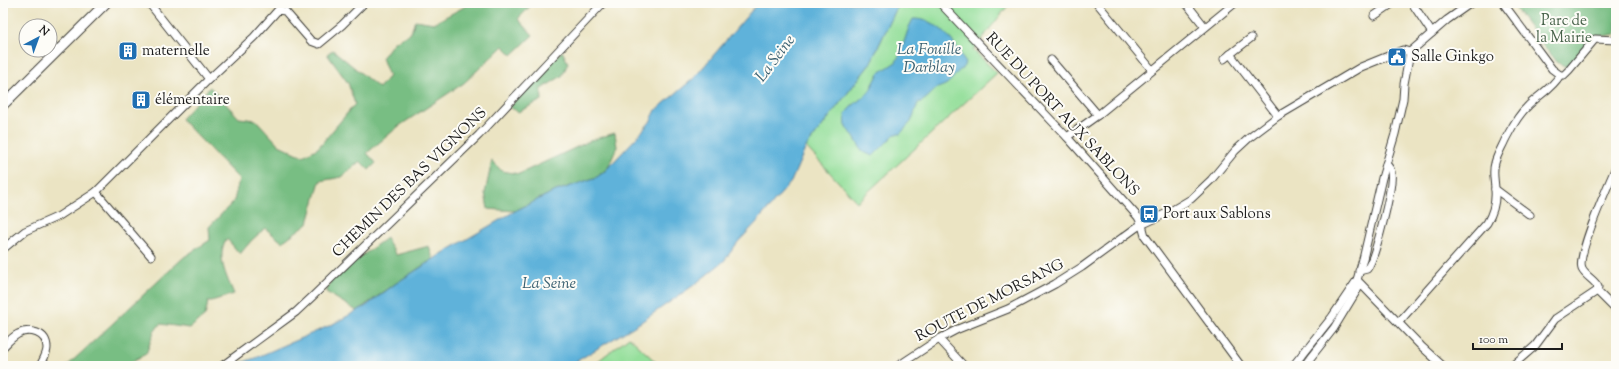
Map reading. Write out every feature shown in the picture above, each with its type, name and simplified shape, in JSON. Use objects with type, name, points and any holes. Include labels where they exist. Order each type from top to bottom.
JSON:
[{"type":"main road","points":[[3,105],[106,3]]},
{"type":"street","points":[[149,3],[209,79]]},
{"type":"street","points":[[3,249],[25,231],[59,216],[96,192],[209,79],[250,41],[278,10],[285,10],[311,41],[319,44],[342,25],[364,3]]},
{"type":"street","name":"CHEMIN DES BAS VIGNONS","points":[[222,366],[296,312],[313,296],[479,135],[603,3]]},
{"type":"street","name":"RUE DU PORT AUX SABLONS","points":[[940,3],[1067,137],[1138,216],[1145,236],[1241,366]]},
{"type":"street","points":[[1097,3],[1152,70]]},
{"type":"street","points":[[1186,3],[1205,27]]},
{"type":"street","points":[[1067,137],[1098,115],[1235,3]]},
{"type":"street","points":[[1374,16],[1393,3]]},
{"type":"street","points":[[1412,3],[1432,33]]},
{"type":"street","points":[[1293,366],[1332,317],[1356,280],[1395,134],[1403,99],[1404,84],[1410,52],[1447,20],[1471,3]]},
{"type":"street","points":[[1503,3],[1552,69],[1560,75]]},
{"type":"street","points":[[1224,59],[1251,38]]},
{"type":"street","points":[[1399,322],[1487,223],[1495,204],[1493,174],[1495,163],[1516,120],[1526,107],[1556,82],[1560,75],[1569,70],[1595,39],[1616,40]]},
{"type":"street","name":"ROUTE DE MORSANG","points":[[898,366],[939,339],[958,329],[1008,309],[1055,284],[1082,267],[1137,227],[1169,212],[1191,199],[1211,180],[1235,151],[1249,138],[1278,116],[1361,66],[1403,50],[1410,52]]},
{"type":"street","points":[[1230,54],[1278,116]]},
{"type":"street","points":[[1051,60],[1098,115]]},
{"type":"street","points":[[1616,167],[1595,216],[1581,263],[1582,271],[1596,283],[1598,287],[1597,291],[1616,310]]},
{"type":"street","points":[[1495,189],[1530,215]]},
{"type":"street","points":[[96,192],[151,256]]},
{"type":"street","points":[[1356,280],[1443,366]]},
{"type":"street","points":[[1304,366],[1338,322],[1359,287],[1356,280]]},
{"type":"street","points":[[1512,366],[1535,346],[1555,319],[1597,291]]},
{"type":"street","points":[[3,347],[17,334],[27,331],[34,331],[45,341],[47,348],[45,357],[40,366]]},
{"type":"street","points":[[939,339],[964,366]]},
{"type":"green space","points":[[468,3],[533,3],[518,19],[533,35],[512,55],[503,46],[464,83],[399,126],[367,153],[376,163],[369,170],[360,161],[342,177],[320,181],[308,223],[282,242],[265,228],[240,254],[227,239],[222,252],[222,259],[223,266],[234,294],[208,302],[205,316],[190,328],[160,324],[154,332],[146,354],[134,360],[128,366],[67,366],[184,257],[210,240],[209,227],[234,201],[239,179],[181,119],[210,87],[239,118],[256,120],[279,145],[303,156],[318,148],[355,104],[348,83],[327,54],[333,50],[379,88],[389,76],[382,58],[394,42],[411,33],[415,20],[434,23],[464,7]]},
{"type":"green space","points":[[899,3],[1010,3],[973,50],[997,73],[857,202],[806,147],[870,64]]},
{"type":"green space","name":"Parc de la Mairie","points":[[1520,3],[1616,3],[1616,34],[1604,36],[1596,35],[1569,68],[1556,62],[1516,9]]},
{"type":"green space","points":[[562,51],[568,63],[562,76],[541,89],[542,100],[518,112],[509,107]]},
{"type":"green space","points":[[615,133],[617,147],[608,168],[597,177],[553,192],[515,211],[488,209],[485,193],[492,161],[502,171],[519,174],[592,140]]},
{"type":"green space","points":[[386,238],[396,255],[429,246],[433,259],[357,311],[326,292],[332,278]]},
{"type":"green space","points":[[629,337],[660,366],[601,366],[598,361]]},
{"type":"water","name":"La Seine","points":[[758,3],[899,3],[870,64],[806,147],[791,182],[738,242],[724,261],[694,285],[641,322],[567,366],[232,366],[255,358],[331,325],[366,306],[395,284],[443,253],[515,211],[553,192],[597,177],[605,171],[637,137],[650,122],[656,110],[694,78]]},
{"type":"water","name":"La Fouille Darblay","points":[[913,19],[930,22],[951,39],[965,62],[963,69],[958,72],[947,84],[936,89],[926,99],[918,103],[911,122],[900,134],[895,134],[873,156],[863,152],[852,134],[846,128],[845,114],[869,92],[879,73],[896,62]]},
{"type":"place","name":"maternelle","points":[[128,51]]},
{"type":"place","name":"Salle Ginkgo","points":[[1397,57]]},
{"type":"place","name":"élémentaire","points":[[141,100]]},
{"type":"place","name":"Port aux Sablons","points":[[1149,214]]}]
